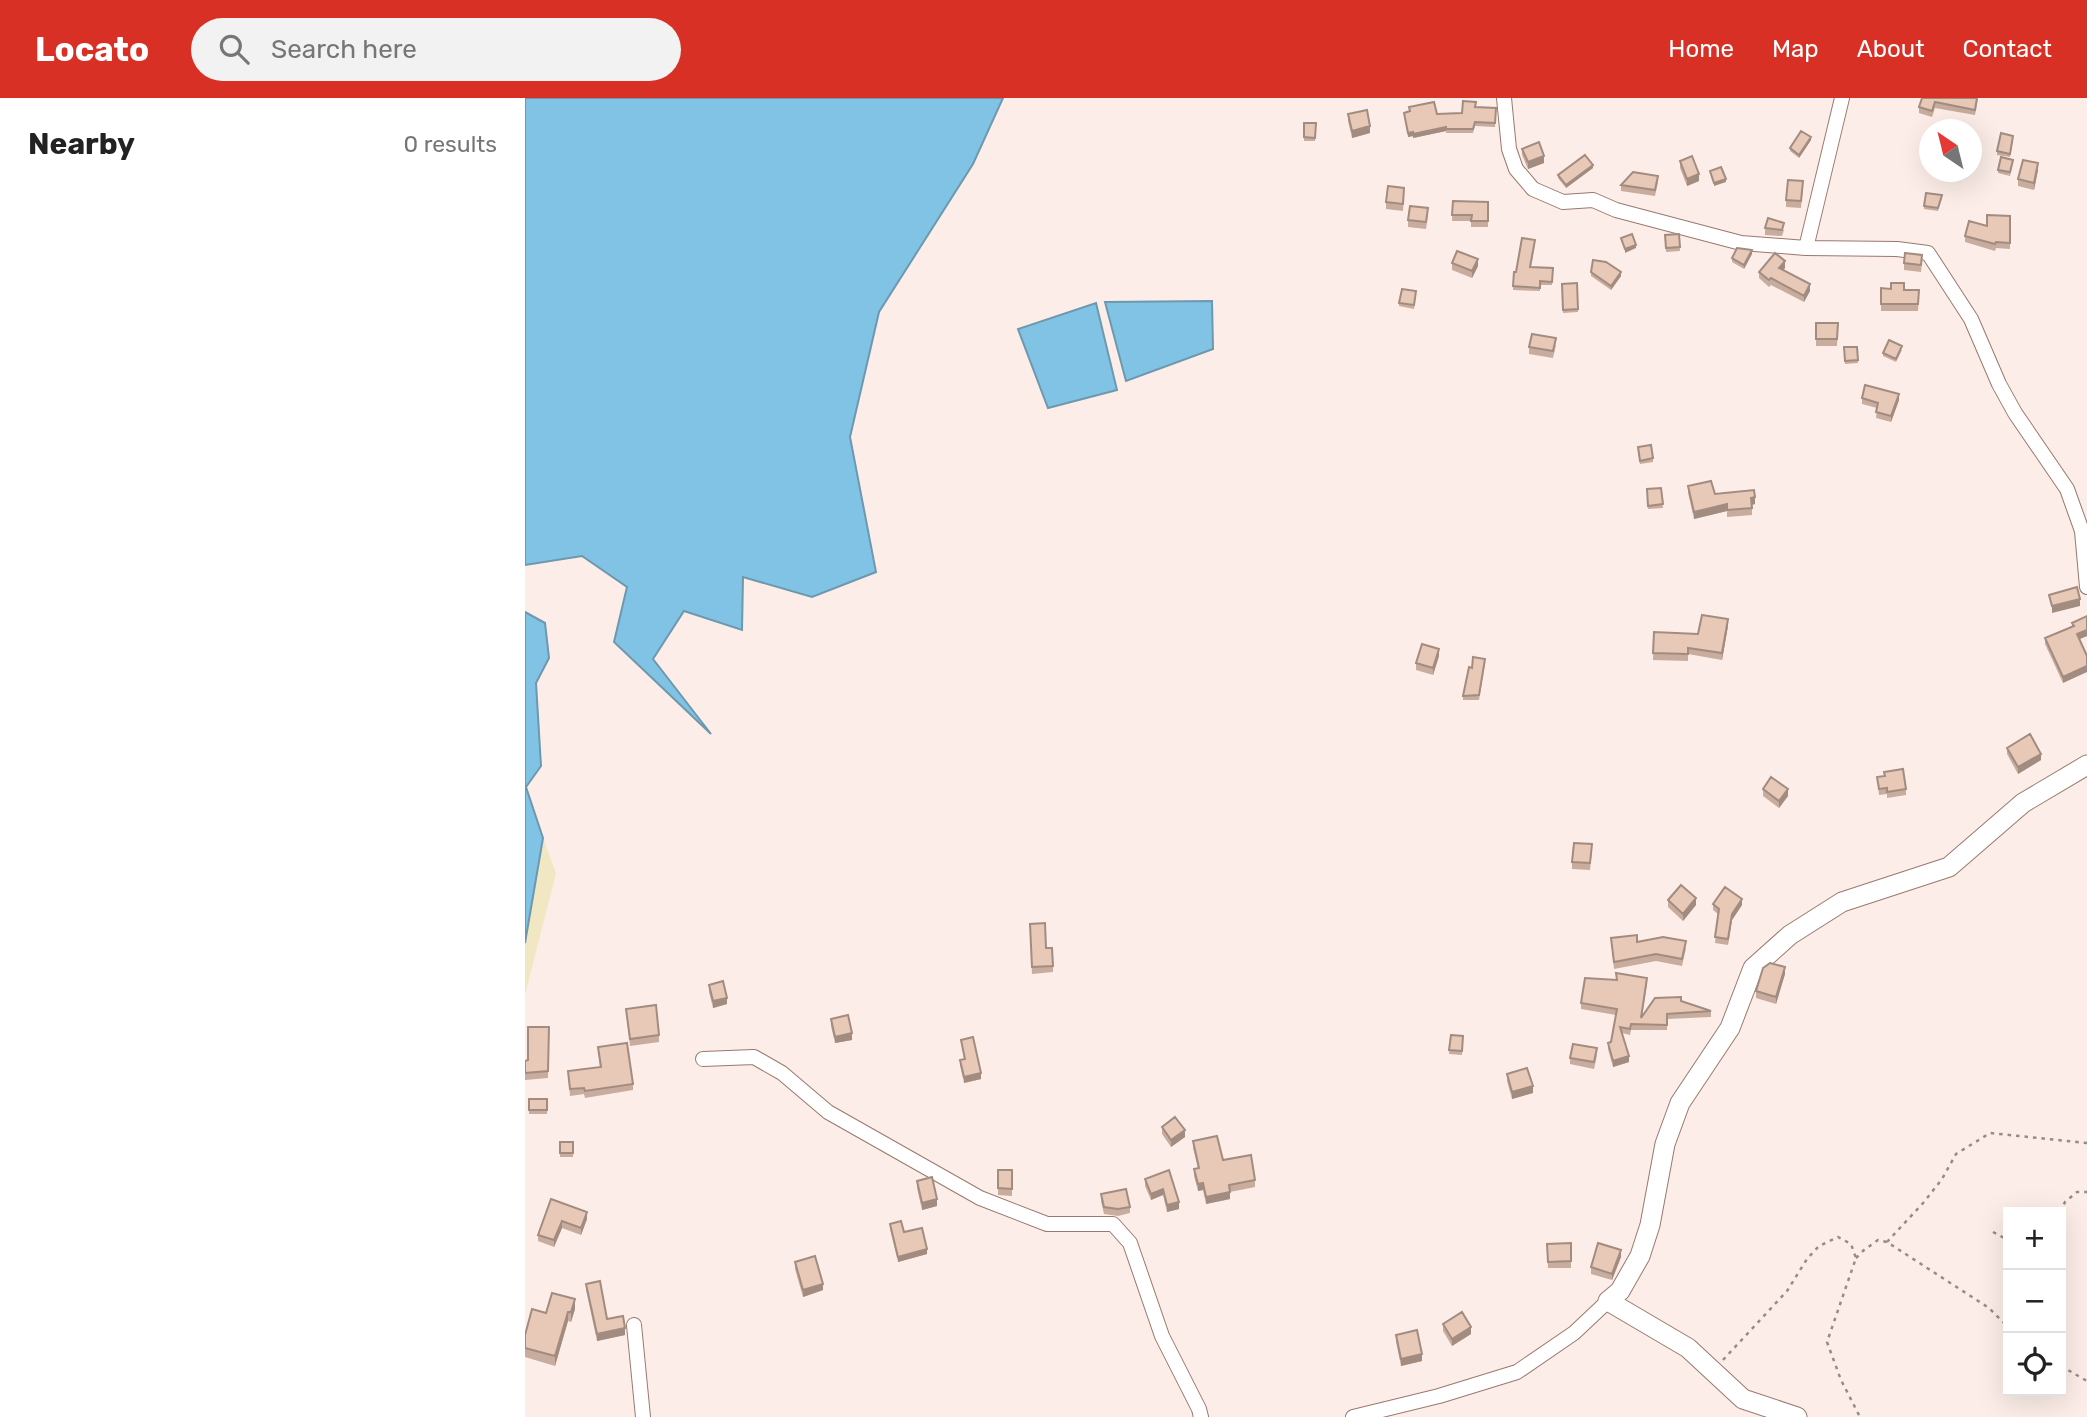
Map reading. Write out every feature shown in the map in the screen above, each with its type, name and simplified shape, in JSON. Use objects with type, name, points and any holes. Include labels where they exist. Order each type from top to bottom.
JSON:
[{"type":"street","points":[[1504,98],[1509,149],[1516,169],[1533,189],[1563,202],[1593,200],[1616,210],[1741,243],[1806,248],[1897,249],[1928,253],[1972,318],[1999,384],[2015,412],[2067,489],[2082,531],[2087,587]]},
{"type":"street","points":[[1806,248],[1842,98]]},
{"type":"street","points":[[1353,1417],[1439,1396],[1517,1372],[1574,1333],[1620,1291],[1640,1256],[1650,1225],[1665,1144],[1681,1103],[1730,1028],[1753,968],[1790,935],[1842,902],[1949,867],[2023,803],[2087,765]]},
{"type":"street","points":[[703,1059],[754,1057],[782,1073],[828,1112],[981,1198],[1047,1224],[1113,1224],[1130,1243],[1162,1336],[1201,1417]]},
{"type":"street","points":[[1608,1301],[1688,1348],[1743,1399],[1797,1417]]},
{"type":"street","points":[[634,1325],[643,1417]]},
{"type":"path","points":[[1887,1242],[1942,1179],[1955,1154],[1990,1133],[2087,1143]]},
{"type":"path","points":[[2062,1207],[2077,1192],[2087,1192]]},
{"type":"path","points":[[1993,1232],[2003,1237]]},
{"type":"path","points":[[1713,1371],[1787,1291],[1819,1246],[1838,1237],[1851,1244],[1856,1258]]},
{"type":"path","points":[[1860,1417],[1841,1380],[1827,1342],[1856,1258],[1878,1240],[1887,1242],[1989,1308],[2003,1321]]},
{"type":"path","points":[[2066,1369],[2087,1381]]},
{"type":"sand","points":[[543,838],[556,873],[525,995],[525,943]]},
{"type":"water","points":[[525,98],[1003,98],[973,164],[879,312],[850,437],[876,572],[812,597],[743,577],[742,630],[684,611],[653,659],[711,734],[614,642],[627,587],[582,556],[525,565]]},
{"type":"water","points":[[1212,301],[1213,349],[1126,381],[1105,302]]},
{"type":"water","points":[[1096,303],[1117,390],[1048,408],[1018,329]]},
{"type":"water","points":[[525,612],[545,623],[549,658],[536,683],[541,766],[526,787],[543,838],[525,943]]},
{"type":"building","points":[[1922,98],[1977,98],[1975,110],[1935,102],[1932,111],[1919,107]]},
{"type":"building","points":[[1463,101],[1476,102],[1475,107],[1496,108],[1495,123],[1475,122],[1473,129],[1446,127],[1408,133],[1404,113],[1410,111],[1409,107],[1434,102],[1437,114],[1462,113]]},
{"type":"building","points":[[1367,110],[1370,126],[1352,131],[1348,114]]},
{"type":"building","points":[[1304,123],[1316,123],[1315,138],[1304,137]]},
{"type":"building","points":[[1801,131],[1811,137],[1799,155],[1790,148]]},
{"type":"building","points":[[2001,133],[2013,136],[2010,154],[1997,151]]},
{"type":"building","points":[[1539,142],[1544,156],[1528,162],[1522,149]]},
{"type":"building","points":[[1585,155],[1593,165],[1566,185],[1558,175]]},
{"type":"building","points":[[1692,156],[1699,174],[1687,179],[1680,161]]},
{"type":"building","points":[[2001,157],[2013,160],[2010,172],[1998,170]]},
{"type":"building","points":[[2023,160],[2038,163],[2034,183],[2018,179]]},
{"type":"building","points":[[1721,167],[1726,179],[1714,183],[1710,171]]},
{"type":"building","points":[[1633,172],[1658,176],[1655,190],[1621,185]]},
{"type":"building","points":[[1788,180],[1803,181],[1801,201],[1786,200]]},
{"type":"building","points":[[1388,186],[1404,188],[1403,204],[1386,202]]},
{"type":"building","points":[[1926,193],[1942,195],[1938,208],[1924,206]]},
{"type":"building","points":[[1453,201],[1488,202],[1488,221],[1471,221],[1472,215],[1452,215]]},
{"type":"building","points":[[1410,206],[1428,208],[1426,222],[1408,220]]},
{"type":"building","points":[[1987,215],[2010,216],[2010,243],[1995,244],[1965,236],[1969,221],[1987,226]]},
{"type":"building","points":[[1768,218],[1784,223],[1782,230],[1765,228]]},
{"type":"building","points":[[1632,234],[1636,245],[1625,249],[1621,238]]},
{"type":"building","points":[[1679,234],[1680,247],[1666,248],[1665,235]]},
{"type":"building","points":[[1522,238],[1535,240],[1530,267],[1553,268],[1552,282],[1540,281],[1540,288],[1513,286]]},
{"type":"building","points":[[1737,248],[1752,250],[1744,265],[1732,258]]},
{"type":"building","points":[[1457,251],[1478,259],[1472,271],[1452,263]]},
{"type":"building","points":[[1775,253],[1785,261],[1779,268],[1810,284],[1804,296],[1771,278],[1769,280],[1759,272]]},
{"type":"building","points":[[1905,253],[1922,255],[1921,265],[1904,263]]},
{"type":"building","points":[[1593,260],[1606,262],[1621,272],[1611,286],[1591,272]]},
{"type":"building","points":[[1577,283],[1578,309],[1563,310],[1562,284]]},
{"type":"building","points":[[1891,283],[1904,283],[1904,290],[1919,290],[1918,304],[1881,304],[1881,288],[1891,289]]},
{"type":"building","points":[[1402,289],[1416,291],[1414,305],[1399,303]]},
{"type":"building","points":[[1816,323],[1838,323],[1837,339],[1816,339]]},
{"type":"building","points":[[1532,334],[1556,338],[1553,351],[1529,347]]},
{"type":"building","points":[[1889,340],[1902,346],[1896,359],[1883,353]]},
{"type":"building","points":[[1844,347],[1857,347],[1858,360],[1845,361]]},
{"type":"building","points":[[1865,385],[1899,394],[1891,416],[1876,412],[1878,403],[1862,398]]},
{"type":"building","points":[[1651,445],[1653,458],[1640,461],[1638,447]]},
{"type":"building","points":[[1711,481],[1715,494],[1754,490],[1752,508],[1727,510],[1727,504],[1694,512],[1688,486]]},
{"type":"building","points":[[1661,488],[1663,504],[1648,506],[1647,489]]},
{"type":"building","points":[[2077,587],[2080,599],[2052,606],[2049,595]]},
{"type":"building","points":[[1702,615],[1728,619],[1722,653],[1688,648],[1688,654],[1653,653],[1654,632],[1698,634]]},
{"type":"building","points":[[2087,616],[2087,630],[2077,634],[2087,656],[2087,666],[2063,677],[2045,638],[2074,626],[2072,623]]},
{"type":"building","points":[[1422,644],[1439,649],[1433,668],[1416,663]]},
{"type":"building","points":[[1473,657],[1485,659],[1479,695],[1463,696],[1469,667],[1472,668]]},
{"type":"building","points":[[2030,734],[2041,754],[2018,767],[2007,748]]},
{"type":"building","points":[[1903,769],[1906,789],[1887,792],[1887,788],[1879,789],[1877,777],[1885,776],[1884,772]]},
{"type":"building","points":[[1771,777],[1788,789],[1779,801],[1763,789]]},
{"type":"building","points":[[1574,843],[1592,844],[1590,863],[1572,862]]},
{"type":"building","points":[[1681,885],[1696,898],[1683,914],[1668,900]]},
{"type":"building","points":[[1725,887],[1742,899],[1732,914],[1728,939],[1715,937],[1719,909],[1713,904]]},
{"type":"building","points":[[1045,923],[1046,948],[1052,948],[1053,966],[1032,967],[1030,924]]},
{"type":"building","points":[[1637,935],[1637,942],[1663,937],[1686,941],[1682,959],[1656,954],[1614,962],[1611,938]]},
{"type":"building","points":[[1770,963],[1785,967],[1776,997],[1756,991],[1763,968]]},
{"type":"building","points":[[1616,973],[1647,978],[1641,1018],[1655,998],[1681,997],[1681,1001],[1711,1011],[1667,1014],[1667,1025],[1631,1024],[1630,1029],[1620,1027],[1629,1056],[1613,1061],[1608,1043],[1611,1042],[1617,1009],[1581,1003],[1585,978],[1617,980]]},
{"type":"building","points":[[723,981],[727,998],[713,1001],[709,985]]},
{"type":"building","points":[[656,1005],[659,1035],[630,1039],[626,1009]]},
{"type":"building","points":[[848,1015],[852,1033],[835,1037],[831,1019]]},
{"type":"building","points":[[528,1027],[549,1027],[548,1071],[525,1073],[525,1061],[528,1060]]},
{"type":"building","points":[[1451,1035],[1463,1036],[1462,1051],[1449,1050]]},
{"type":"building","points":[[973,1037],[981,1073],[964,1077],[960,1060],[965,1059],[961,1040]]},
{"type":"building","points":[[627,1043],[633,1084],[585,1091],[584,1088],[570,1089],[568,1071],[601,1067],[598,1047]]},
{"type":"building","points":[[1573,1044],[1597,1048],[1594,1062],[1570,1058]]},
{"type":"building","points":[[1527,1068],[1533,1086],[1512,1092],[1507,1074]]},
{"type":"building","points":[[529,1099],[547,1099],[547,1110],[529,1110]]},
{"type":"building","points":[[1175,1117],[1185,1130],[1171,1140],[1162,1127]]},
{"type":"building","points":[[1217,1136],[1223,1160],[1251,1155],[1255,1180],[1229,1185],[1230,1192],[1206,1197],[1203,1183],[1198,1184],[1194,1169],[1199,1168],[1193,1141]]},
{"type":"building","points":[[560,1142],[573,1142],[573,1153],[560,1153]]},
{"type":"building","points":[[998,1170],[1012,1170],[1012,1189],[998,1188]]},
{"type":"building","points":[[1169,1170],[1179,1202],[1167,1205],[1163,1189],[1151,1194],[1145,1179]]},
{"type":"building","points":[[932,1177],[937,1199],[922,1203],[917,1181]]},
{"type":"building","points":[[1126,1189],[1130,1207],[1104,1207],[1101,1194]]},
{"type":"building","points":[[551,1199],[587,1212],[581,1228],[562,1221],[554,1240],[538,1235]]},
{"type":"building","points":[[901,1221],[904,1232],[922,1228],[927,1249],[898,1257],[890,1224]]},
{"type":"building","points":[[1571,1243],[1571,1261],[1548,1262],[1547,1244]]},
{"type":"building","points":[[1598,1243],[1621,1250],[1612,1274],[1591,1267]]},
{"type":"building","points":[[815,1256],[823,1284],[803,1290],[795,1262]]},
{"type":"building","points":[[600,1281],[607,1319],[623,1316],[625,1328],[597,1334],[586,1284]]},
{"type":"building","points":[[552,1293],[575,1299],[571,1312],[568,1312],[555,1356],[525,1348],[525,1335],[532,1309],[546,1313]]},
{"type":"building","points":[[1462,1312],[1471,1327],[1452,1339],[1443,1324]]},
{"type":"building","points":[[1417,1330],[1422,1354],[1401,1359],[1396,1335]]}]
